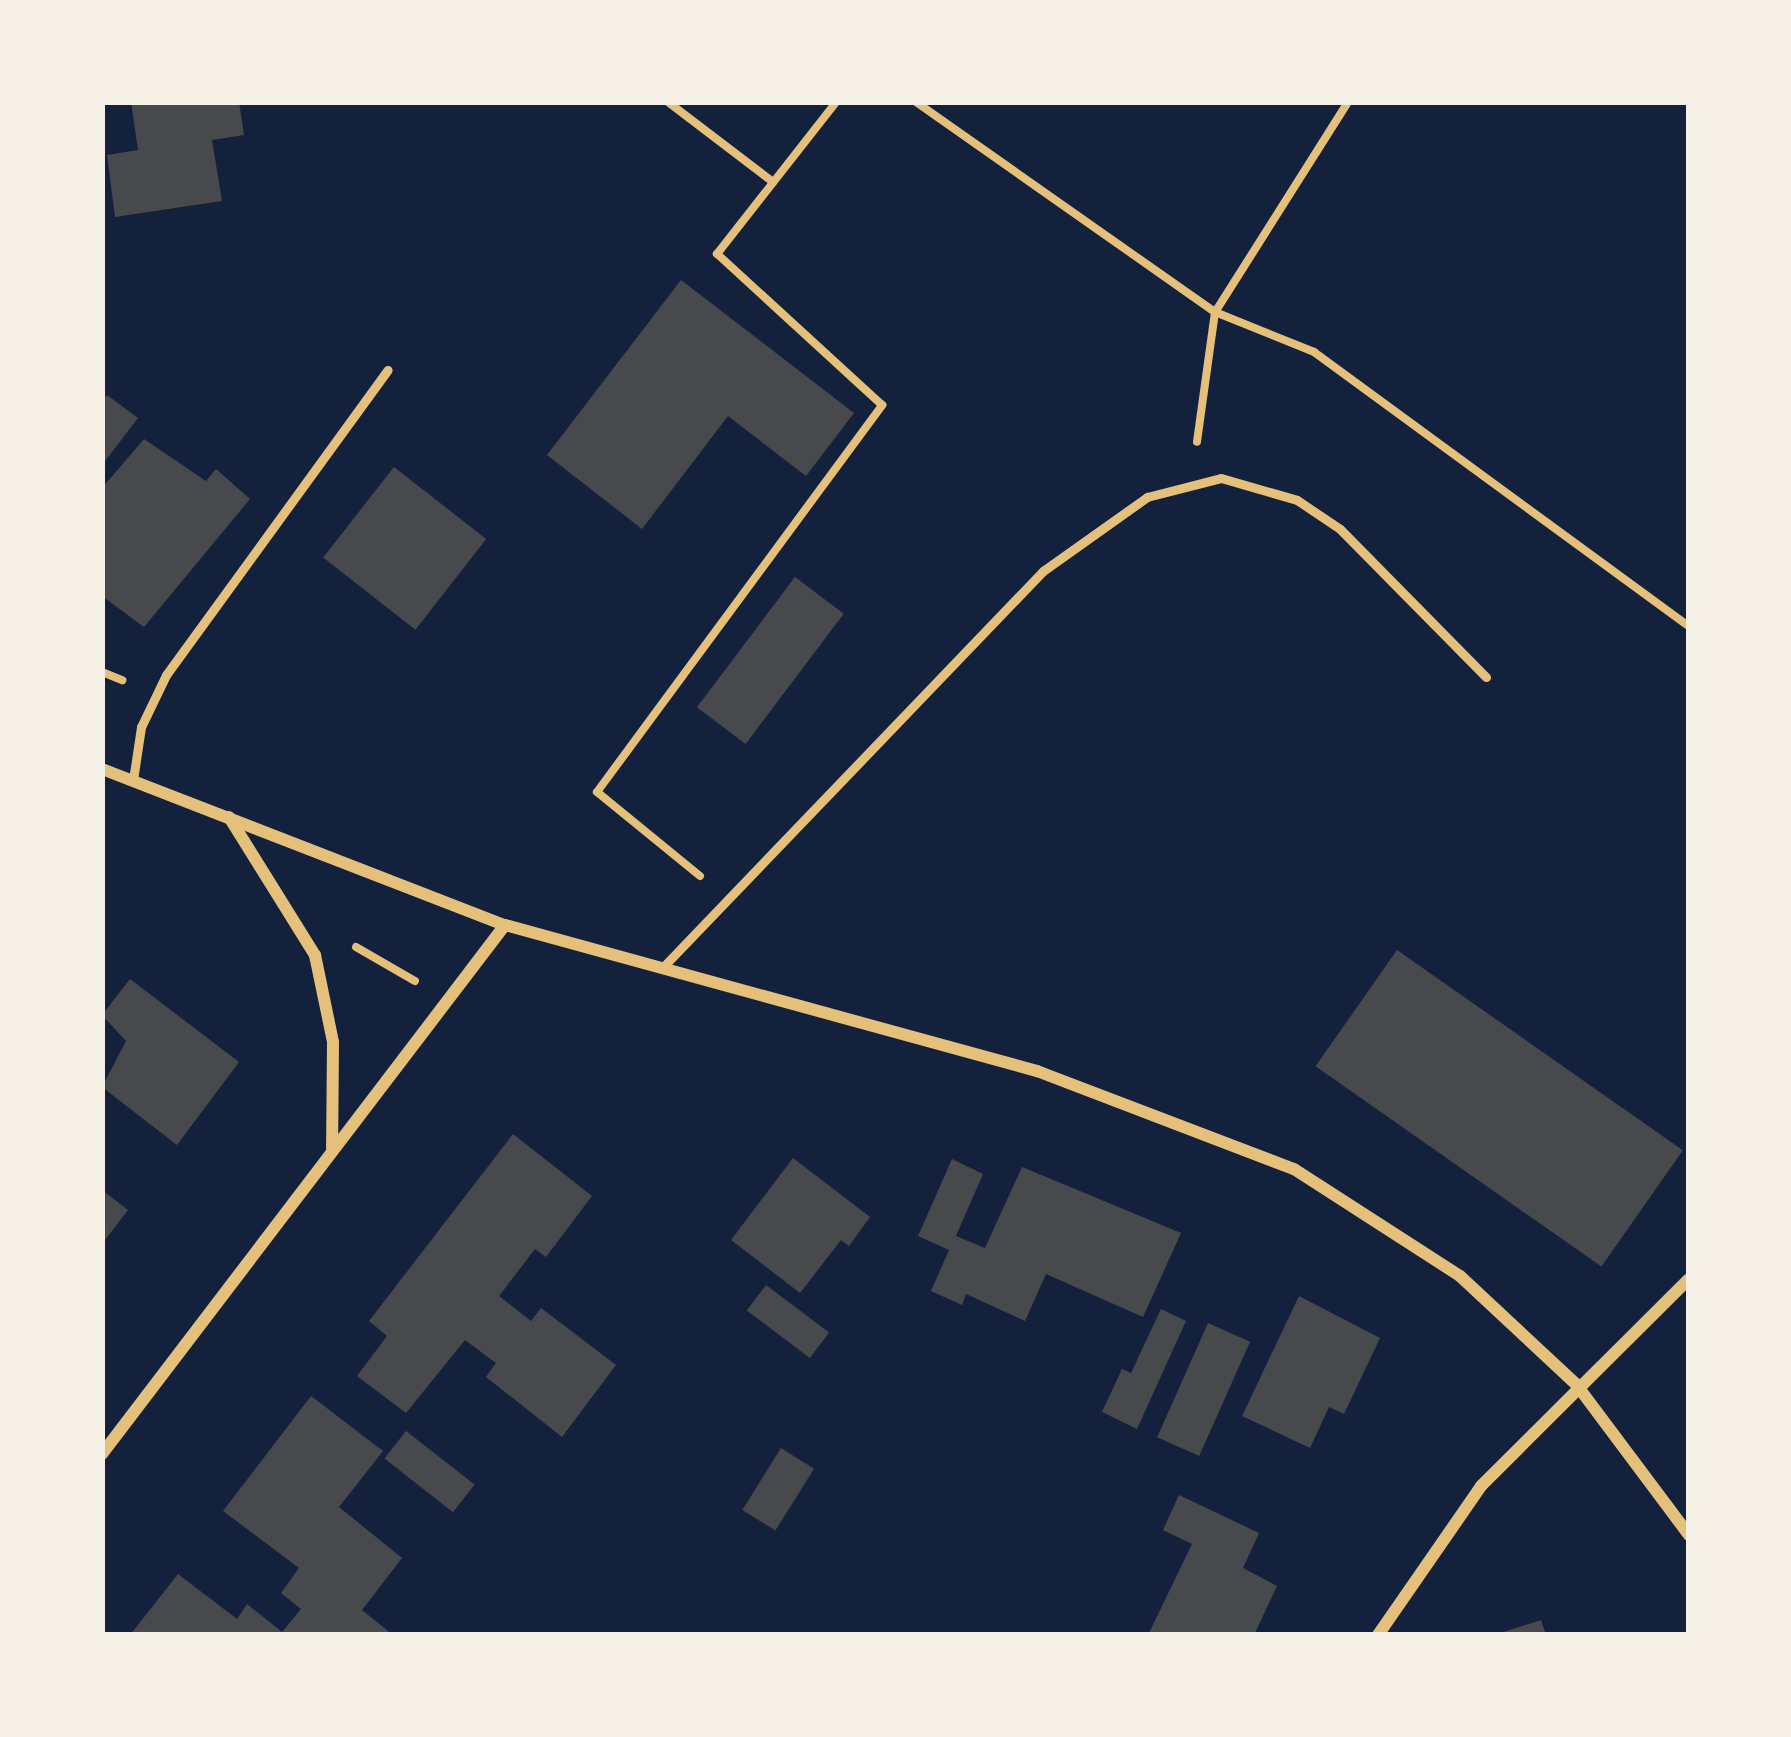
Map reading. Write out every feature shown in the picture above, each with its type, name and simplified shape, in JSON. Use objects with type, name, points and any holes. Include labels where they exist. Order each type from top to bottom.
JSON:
[{"type":"street","points":[[102,769],[505,925],[1037,1071],[1294,1169],[1437,1259],[1576,1384],[1689,1534]]},
{"type":"street","points":[[229,816],[315,955],[333,1042],[332,1150]]},
{"type":"street","points":[[102,1454],[505,925]]},
{"type":"street","points":[[1378,1635],[1441,1536],[1576,1384],[1689,1279]]},
{"type":"lane","points":[[134,780],[141,728],[166,675],[388,370]]},
{"type":"lane","points":[[663,967],[1075,542],[1113,514],[1190,482],[1221,478],[1297,500],[1340,529],[1486,677]]},
{"type":"path","points":[[668,102],[773,182]]},
{"type":"path","points":[[726,898],[597,793],[882,405],[717,254],[836,102]]},
{"type":"path","points":[[916,102],[1215,312],[1314,352],[1689,626]]},
{"type":"path","points":[[1190,482],[1215,312],[1348,102]]},
{"type":"path","points":[[315,955],[356,947],[379,954],[446,1002]]},
{"type":"building","points":[[131,102],[239,102],[244,135],[212,140],[222,201],[115,217],[107,155],[138,150]]},
{"type":"building","points":[[681,280],[854,413],[806,476],[728,416],[642,529],[547,455]]},
{"type":"building","points":[[107,395],[138,418],[102,465],[102,401]]},
{"type":"building","points":[[144,439],[206,481],[216,469],[250,499],[144,627],[102,596],[102,488]]},
{"type":"building","points":[[394,467],[486,539],[415,630],[323,558]]},
{"type":"building","points":[[795,577],[844,614],[746,744],[697,707]]},
{"type":"building","points":[[1397,950],[1683,1150],[1601,1266],[1316,1066]]},
{"type":"building","points":[[130,979],[239,1062],[177,1145],[102,1087],[126,1041],[102,1015]]},
{"type":"building","points":[[513,1134],[592,1196],[546,1257],[535,1249],[499,1296],[531,1321],[541,1308],[616,1365],[562,1437],[486,1377],[496,1363],[465,1340],[406,1413],[357,1376],[387,1336],[369,1321]]},
{"type":"building","points":[[793,1158],[870,1217],[849,1246],[841,1240],[800,1293],[731,1240]]},
{"type":"building","points":[[952,1159],[983,1174],[956,1236],[985,1248],[1022,1167],[1181,1233],[1143,1317],[1046,1274],[1025,1321],[966,1294],[962,1305],[931,1291],[949,1250],[918,1236]]},
{"type":"building","points":[[102,1190],[128,1210],[102,1244]]},
{"type":"building","points":[[766,1285],[829,1333],[810,1358],[747,1311]]},
{"type":"building","points":[[1299,1296],[1380,1338],[1344,1414],[1329,1407],[1310,1448],[1242,1416]]},
{"type":"building","points":[[1161,1309],[1186,1321],[1137,1429],[1102,1412],[1122,1369],[1131,1373]]},
{"type":"building","points":[[1208,1323],[1250,1342],[1199,1456],[1157,1437]]},
{"type":"building","points":[[311,1396],[383,1451],[339,1507],[402,1558],[362,1610],[393,1635],[130,1635],[178,1574],[237,1619],[247,1604],[282,1632],[301,1609],[281,1593],[299,1568],[223,1511]]},
{"type":"building","points":[[406,1431],[475,1485],[453,1512],[384,1459]]},
{"type":"building","points":[[781,1448],[814,1469],[775,1531],[742,1510]]},
{"type":"building","points":[[1179,1495],[1259,1533],[1243,1568],[1277,1586],[1254,1635],[1148,1635],[1192,1544],[1163,1530]]},
{"type":"building","points":[[1541,1620],[1546,1635],[1497,1635],[1497,1634]]}]
